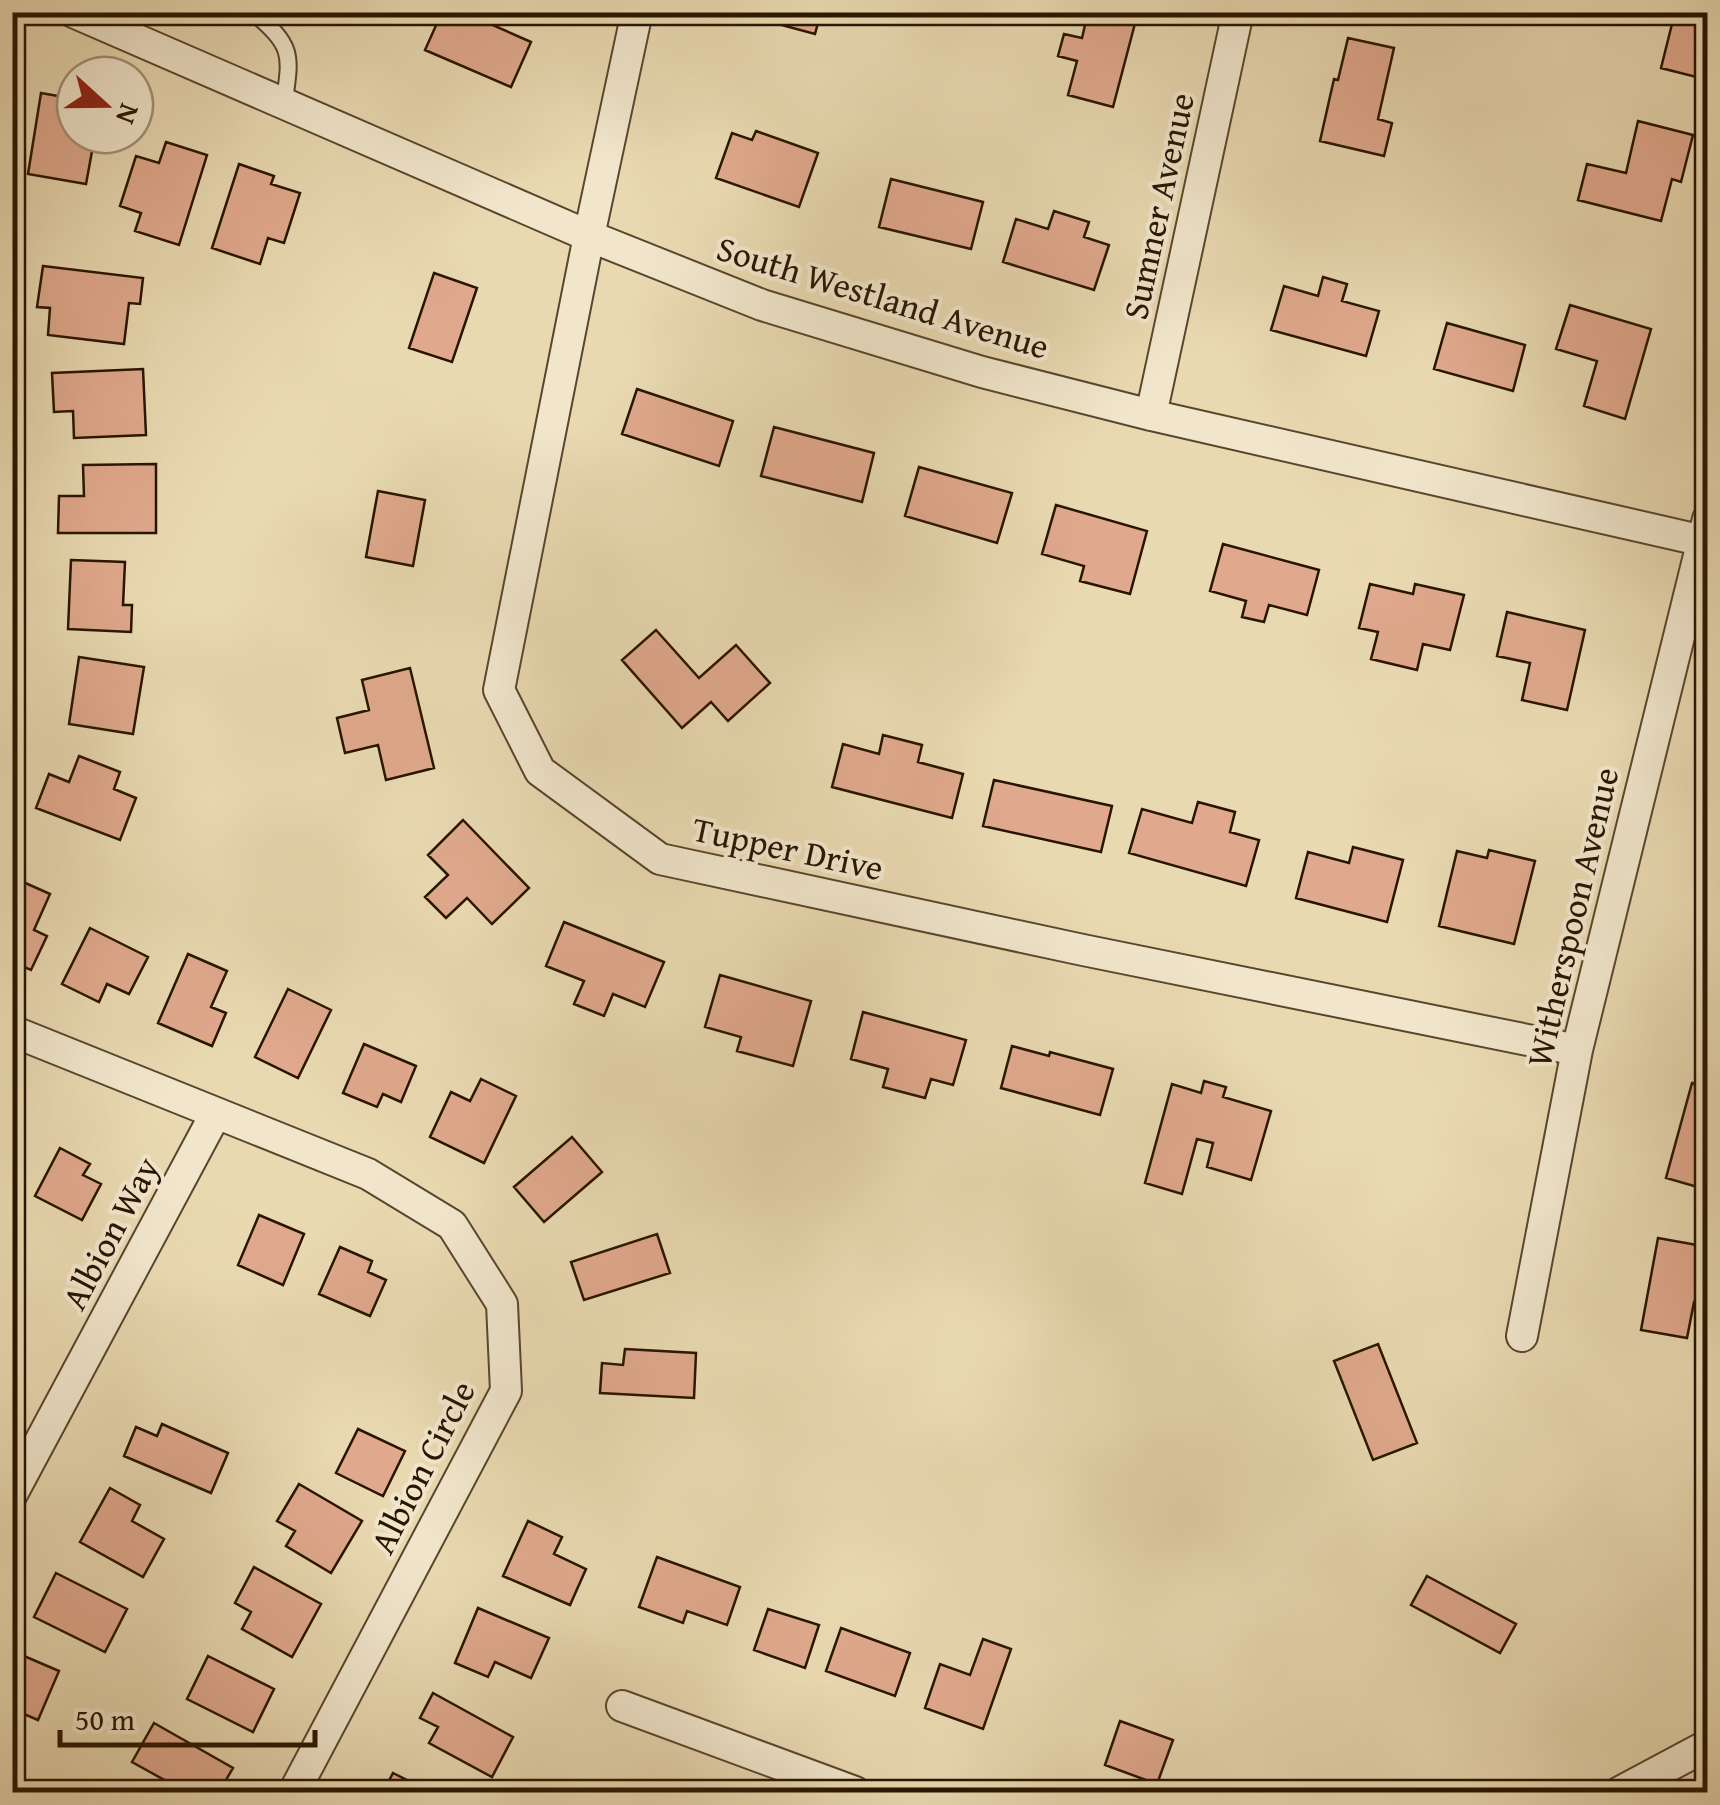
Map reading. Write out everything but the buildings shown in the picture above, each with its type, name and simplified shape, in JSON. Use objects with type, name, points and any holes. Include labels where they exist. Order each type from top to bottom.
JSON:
[{"type":"street","name":"South Westland Avenue","points":[[73,12],[119,26],[284,105],[588,236],[762,304],[982,372],[1151,415],[1706,534]]},
{"type":"street","name":"Tupper Drive","points":[[638,12],[588,236],[500,690],[540,771],[660,858],[1082,950],[1577,1050]]},
{"type":"street","name":"Sumner Avenue","points":[[1151,415],[1238,12]]},
{"type":"street","name":"Witherspoon Avenue","points":[[1522,1336],[1577,1050],[1706,534]]},
{"type":"street","name":"Albion Circle","points":[[12,1031],[368,1174],[452,1225],[502,1304],[506,1391],[294,1792]]},
{"type":"street","name":"Albion Way","points":[[12,1494],[216,1113]]},
{"type":"street","points":[[622,1706],[855,1792]]},
{"type":"street","points":[[1620,1792],[1708,1745]]},
{"type":"lane","points":[[254,12],[276,33],[290,60],[284,105]]}]
